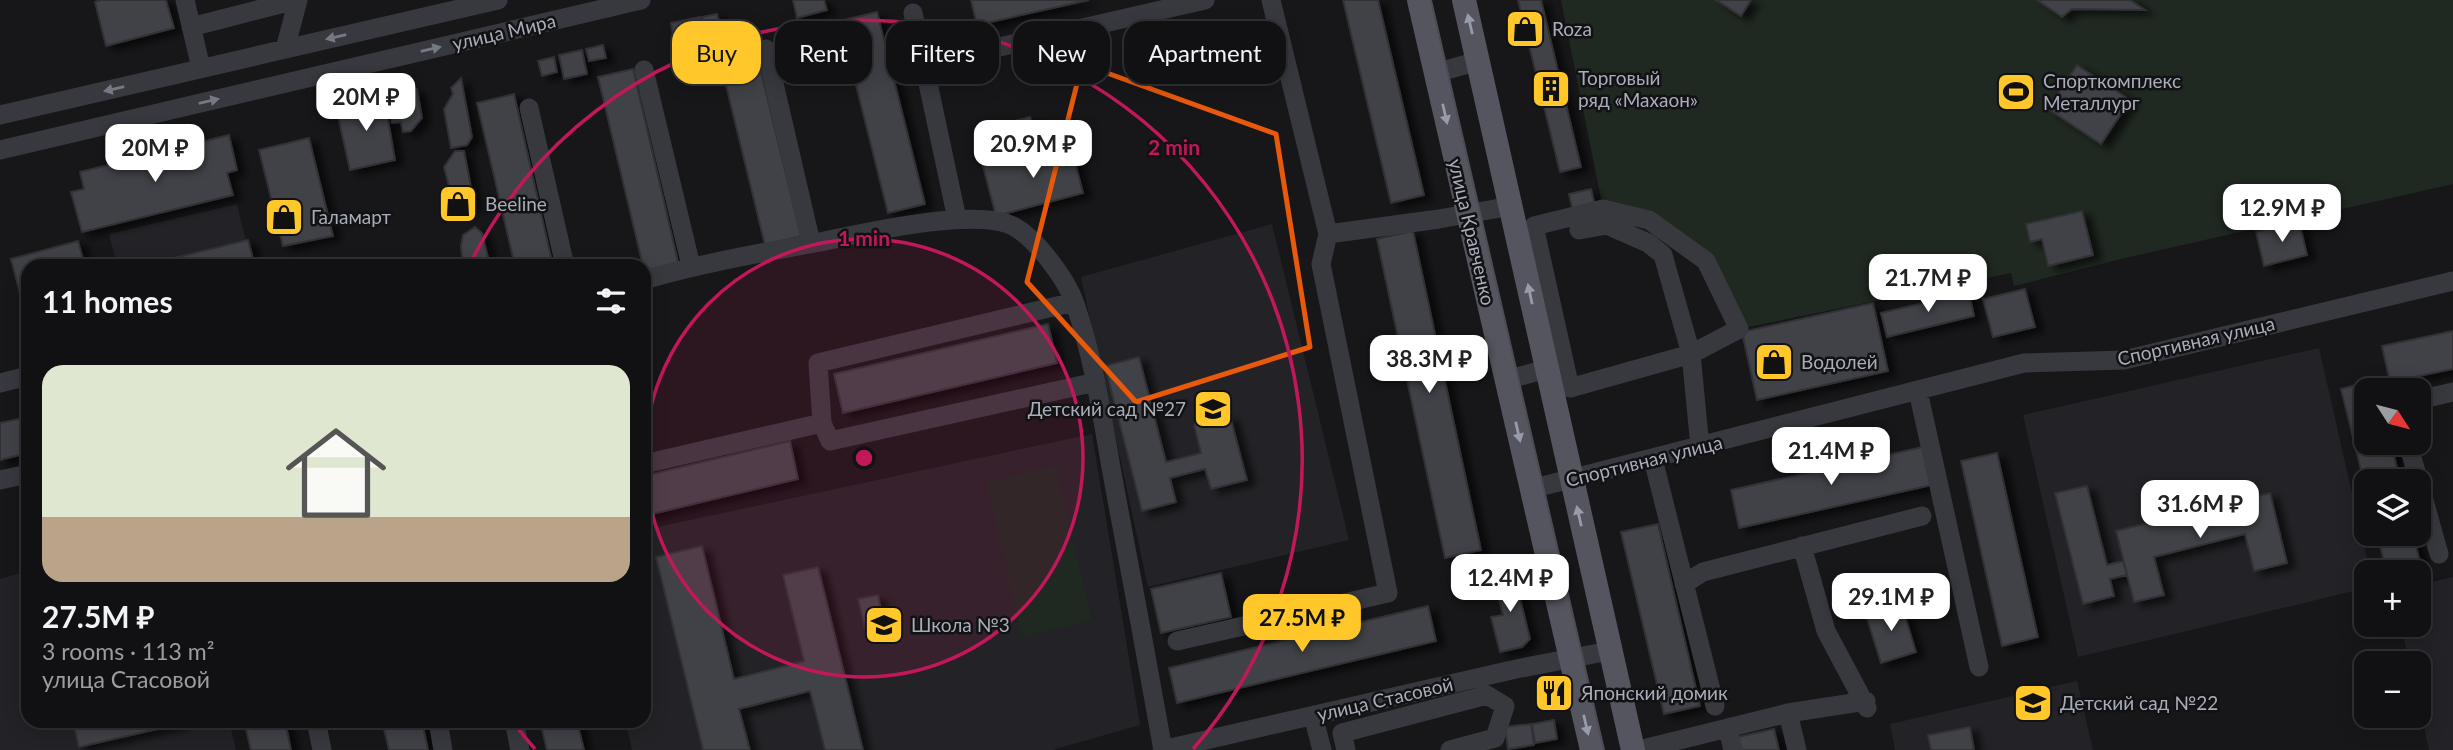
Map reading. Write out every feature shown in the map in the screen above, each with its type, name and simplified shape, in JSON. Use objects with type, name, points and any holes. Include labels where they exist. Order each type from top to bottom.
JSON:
[{"type":"main road","name":"улица Кравченко","points":[[1419,0],[1592,750]]},
{"type":"main road","points":[[1464,0],[1570,480],[1633,750]]},
{"type":"street","points":[[185,0],[201,68]]},
{"type":"street","points":[[191,27],[297,0],[285,49]]},
{"type":"street","name":"улица Мира","points":[[0,116],[285,49],[455,5],[498,0]]},
{"type":"street","name":"улица Мира","points":[[0,150],[641,0]]},
{"type":"street","points":[[999,47],[1205,0]]},
{"type":"street","points":[[1177,641],[1388,593],[1321,264],[1328,234],[1271,0]]},
{"type":"street","points":[[455,5],[468,40]]},
{"type":"street","points":[[913,13],[915,21]]},
{"type":"street","points":[[766,49],[811,243]]},
{"type":"street","points":[[1436,73],[1478,61]]},
{"type":"street","points":[[644,70],[691,266]]},
{"type":"street","points":[[929,84],[957,219]]},
{"type":"street","points":[[57,102],[65,134]]},
{"type":"street","points":[[529,108],[563,259]]},
{"type":"street","points":[[1328,234],[1511,206]]},
{"type":"street","points":[[1603,209],[1643,217],[1706,261],[1739,329],[1690,354],[1570,388],[1534,226],[1603,209]]},
{"type":"street","points":[[651,278],[691,266],[891,228],[957,219],[992,221],[1012,226],[1027,237],[1063,279],[1074,302],[1096,382],[1162,750]]},
{"type":"street","points":[[1579,230],[1607,225],[1648,243],[1663,255],[1690,354],[1700,447]]},
{"type":"street","name":"Спортивная улица","points":[[1531,489],[2024,363],[2124,360],[2453,281]]},
{"type":"street","points":[[1074,302],[818,363],[822,423],[830,441],[1096,382]]},
{"type":"street","points":[[1506,380],[1546,369]]},
{"type":"street","points":[[0,383],[21,378]]},
{"type":"street","points":[[1918,391],[1979,667]]},
{"type":"street","points":[[2431,397],[2453,392]]},
{"type":"street","points":[[651,462],[822,423]]},
{"type":"street","points":[[2411,455],[2439,554]]},
{"type":"street","points":[[1653,458],[1715,706]]},
{"type":"street","points":[[0,480],[21,476]]},
{"type":"street","points":[[1684,584],[1703,572],[1923,516]]},
{"type":"street","points":[[1639,750],[1788,713],[1866,704],[1826,631],[1802,546]]},
{"type":"street","name":"улица Стасовой","points":[[1162,750],[1570,657],[1609,651]]},
{"type":"street","points":[[1346,750],[1342,733],[1487,695],[1505,706],[1495,738],[1450,750]]},
{"type":"street","points":[[1788,713],[1797,750]]},
{"type":"street","points":[[1313,716],[1322,750]]},
{"type":"street","points":[[1728,727],[1733,750]]},
{"type":"street","points":[[317,728],[322,750]]},
{"type":"street","points":[[439,728],[443,750]]},
{"type":"street","points":[[515,728],[520,750]]},
{"type":"highlighted area","points":[[1082,64],[1276,134],[1310,347],[1136,402],[1027,282]]},
{"type":"shaded area","name":"Спорткомплекс Металлург","points":[[1561,0],[2453,0],[2453,184],[2125,258],[2014,286],[2011,273],[1739,329],[1706,261],[1649,220],[1603,209]]},
{"type":"shaded area","points":[[237,204],[250,259],[115,259],[109,234]]},
{"type":"shaded area","name":"Детский сад №27","points":[[1272,224],[1349,540],[1148,587],[1081,277]]},
{"type":"shaded area","points":[[2319,348],[2354,502],[2354,546],[2364,546],[2367,560],[2354,560],[2354,591],[2078,657],[2023,415]]},
{"type":"shaded area","name":"Школа №3","points":[[1092,434],[1140,725],[1052,750],[632,750],[627,728],[651,728],[651,528]]},
{"type":"shaded area","points":[[1056,465],[1092,620],[1022,637],[986,482]]},
{"type":"shaded area","points":[[21,573],[21,728],[231,728],[236,750],[0,750],[0,579]]},
{"type":"shaded area","points":[[2453,577],[2453,750],[2429,750],[2424,728],[2431,728],[2431,651],[2406,651],[2404,637],[2431,637],[2431,582]]},
{"type":"shaded area","name":"Детский сад №22","points":[[2077,681],[2093,750],[1895,750],[1890,724]]},
{"type":"building","points":[[166,0],[174,28],[106,46],[95,2]]},
{"type":"building","points":[[793,0],[824,0],[827,10],[797,18]]},
{"type":"building","points":[[971,0],[1089,0],[995,21],[976,21]]},
{"type":"building","points":[[1343,0],[1378,0],[1424,195],[1391,203]]},
{"type":"building","name":"Торговый ряд «Махаон»","points":[[1518,0],[1541,0],[1581,167],[1560,172]]},
{"type":"building","points":[[1716,0],[1751,0],[1741,16]]},
{"type":"building","points":[[2037,0],[2130,0],[2145,10],[2072,9],[2062,17]]},
{"type":"building","points":[[877,12],[886,48],[886,84],[895,84],[925,204],[888,213],[856,84],[872,84],[872,21],[840,21]]},
{"type":"building","points":[[717,14],[719,21],[703,21],[702,17]]},
{"type":"building","points":[[700,17],[701,21],[681,21]]},
{"type":"building","points":[[603,45],[606,58],[589,61],[586,49]]},
{"type":"building","points":[[582,50],[587,74],[564,79],[559,55]]},
{"type":"building","points":[[554,57],[557,72],[542,76],[538,61]]},
{"type":"building","points":[[2077,65],[2130,100],[2101,144],[2048,109]]},
{"type":"building","points":[[633,69],[679,266],[651,269],[651,259],[641,259],[598,77]]},
{"type":"building","points":[[761,72],[801,236],[765,245],[726,84],[761,84]]},
{"type":"building","points":[[461,78],[472,137],[467,145],[451,148],[444,109],[453,94],[451,88]]},
{"type":"building","points":[[417,89],[422,118],[411,131],[403,132],[401,122],[392,123],[387,95]]},
{"type":"building","points":[[514,94],[551,259],[513,259],[477,103]]},
{"type":"building","points":[[384,97],[395,160],[350,170],[336,107]]},
{"type":"building","points":[[1030,117],[1038,149],[983,163],[975,131]]},
{"type":"building","points":[[229,135],[237,170],[227,173],[233,195],[82,232],[71,192],[84,189],[80,172]]},
{"type":"building","points":[[309,138],[333,236],[283,246],[259,150]]},
{"type":"building","points":[[1070,143],[1083,193],[996,216],[983,166]]},
{"type":"building","points":[[455,151],[464,151],[474,203],[466,214],[455,209],[444,167]]},
{"type":"building","points":[[1591,189],[1595,206],[1573,211],[1569,194]]},
{"type":"building","points":[[2082,211],[2093,255],[2048,266],[2042,239],[2030,242],[2026,224]]},
{"type":"building","points":[[2299,221],[2307,255],[2264,266],[2256,232]]},
{"type":"building","points":[[475,227],[482,233],[488,259],[462,257],[463,235]]},
{"type":"building","points":[[1413,231],[1481,550],[1445,558],[1377,239]]},
{"type":"building","points":[[248,240],[253,259],[170,259]]},
{"type":"building","points":[[78,241],[83,259],[21,259],[21,297],[11,259]]},
{"type":"building","points":[[2025,289],[2035,327],[1993,337],[1983,299]]},
{"type":"building","points":[[1969,292],[1974,316],[1887,337],[1881,313]]},
{"type":"building","points":[[1873,303],[1888,371],[1757,400],[1742,332]]},
{"type":"building","points":[[1048,324],[1057,363],[843,413],[834,374]]},
{"type":"building","points":[[2453,331],[2453,369],[2409,378],[2389,378],[2382,346]]},
{"type":"building","points":[[1139,357],[1166,462],[1201,453],[1194,425],[1230,416],[1247,480],[1211,489],[1205,469],[1170,478],[1176,502],[1142,511],[1105,366]]},
{"type":"building","points":[[2354,386],[2354,442],[2341,389]]},
{"type":"building","points":[[21,418],[21,455],[0,460],[0,423]]},
{"type":"building","points":[[790,441],[798,479],[651,514],[651,474]]},
{"type":"building","points":[[1923,447],[1932,485],[1739,528],[1731,490]]},
{"type":"building","points":[[1997,453],[2038,637],[2002,646],[1961,461]]},
{"type":"building","points":[[2357,455],[2394,455],[2397,469],[2361,469]]},
{"type":"building","points":[[2087,486],[2107,565],[2123,561],[2127,575],[2110,579],[2114,596],[2083,604],[2055,493]]},
{"type":"building","points":[[2270,493],[2287,563],[2254,571],[2245,534],[2154,557],[2164,595],[2134,602],[2116,531]]},
{"type":"building","points":[[1658,524],[1700,706],[1664,714],[1621,532]]},
{"type":"building","points":[[702,546],[734,679],[804,661],[783,575],[818,567],[863,750],[825,750],[810,691],[739,709],[750,750],[703,750],[656,557]]},
{"type":"building","points":[[2380,546],[2416,546],[2420,560],[2384,560]]},
{"type":"building","points":[[1513,570],[1530,639],[1522,647],[1500,652],[1491,617],[1503,615],[1493,575]]},
{"type":"building","points":[[1221,573],[1231,617],[1161,633],[1151,589]]},
{"type":"building","points":[[878,595],[884,624],[865,629],[858,599]]},
{"type":"building","points":[[1901,603],[1916,652],[1881,663],[1866,615]]},
{"type":"building","points":[[1428,606],[1436,641],[1177,703],[1169,668]]},
{"type":"building","points":[[1554,720],[1557,739],[1535,743],[1532,724]]},
{"type":"building","points":[[1531,724],[1534,745],[1508,749],[1505,727]]},
{"type":"building","points":[[1970,727],[1974,750],[1931,750],[1928,735]]},
{"type":"building","points":[[75,728],[162,728],[79,747]]},
{"type":"building","points":[[246,728],[286,728],[291,750],[251,750]]},
{"type":"building","points":[[384,728],[423,728],[428,750],[389,750]]},
{"type":"building","points":[[542,728],[579,728],[584,750],[547,750]]},
{"type":"building","points":[[1774,729],[1779,750],[1741,750],[1738,737]]},
{"type":"tram line","points":[[1431,0],[1604,750]]},
{"type":"place","name":"Roza","points":[[1525,29]]},
{"type":"place","name":"Торговый ряд «Махаон»","points":[[1551,89]]},
{"type":"place","name":"Спорткомплекс Металлург","points":[[2016,92]]},
{"type":"place","name":"Beeline","points":[[458,204]]},
{"type":"place","name":"Галамарт","points":[[284,217]]},
{"type":"place","name":"Водолей","points":[[1774,362]]},
{"type":"place","name":"Детский сад №27","points":[[1213,409]]},
{"type":"place","name":"Школа №3","points":[[884,625]]},
{"type":"place","name":"Японский домик","points":[[1554,693]]},
{"type":"place","name":"Детский сад №22","points":[[2033,703]]}]
